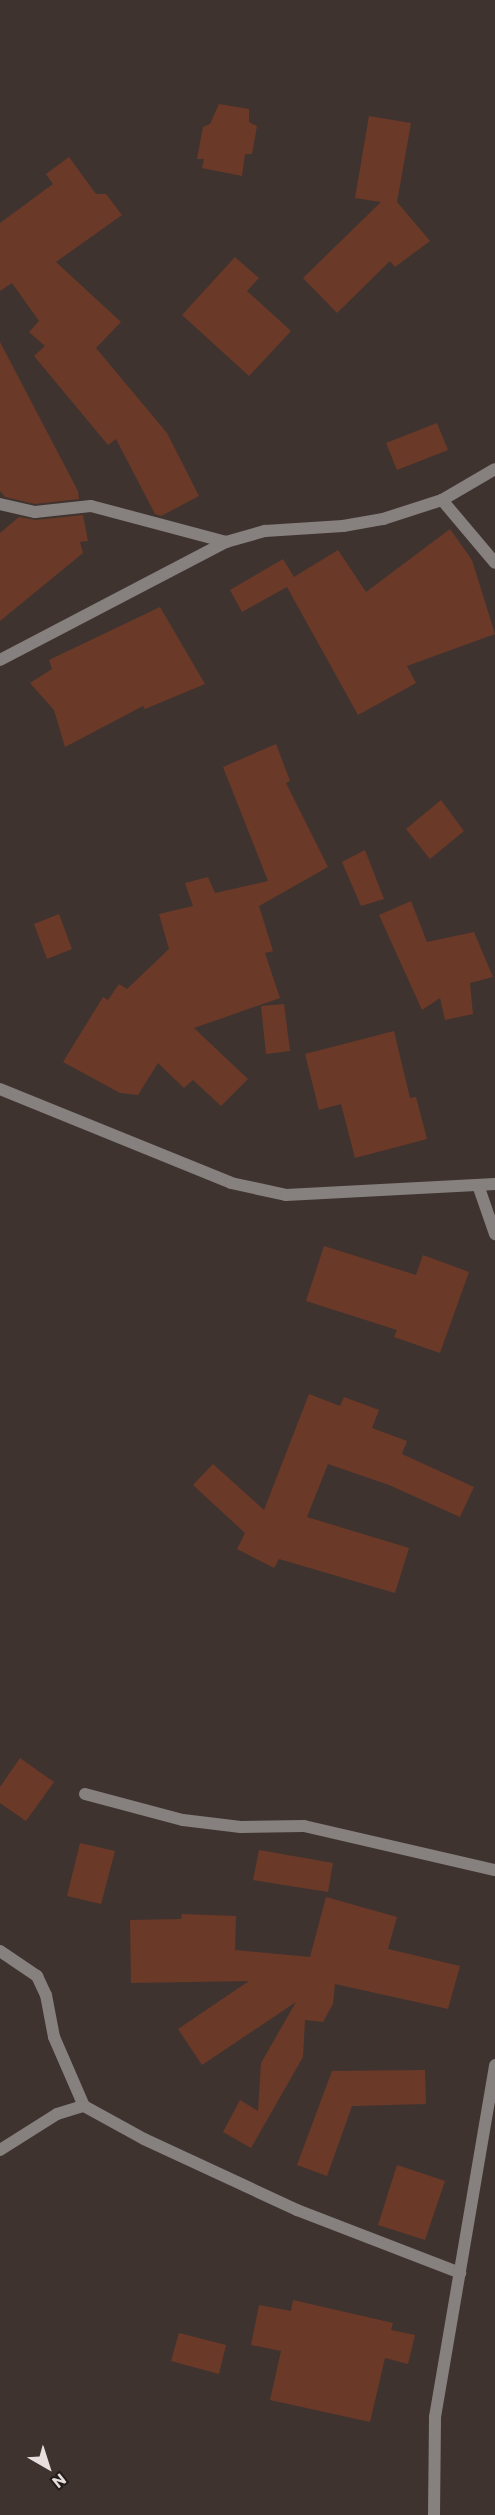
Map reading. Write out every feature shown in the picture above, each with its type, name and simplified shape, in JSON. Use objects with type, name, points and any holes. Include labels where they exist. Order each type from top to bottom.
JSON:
[{"type":"street","points":[[0,660],[226,542],[265,531],[343,526],[383,519],[442,500],[495,469]]},
{"type":"street","points":[[442,500],[495,562]]},
{"type":"street","points":[[0,504],[35,512],[91,506],[226,542]]},
{"type":"street","points":[[0,1089],[231,1183],[286,1195],[495,1184]]},
{"type":"street","points":[[478,1185],[495,1234]]},
{"type":"street","points":[[85,1794],[183,1820],[241,1827],[304,1826],[495,1870]]},
{"type":"street","points":[[0,1950],[37,1976],[46,1995],[54,2037],[84,2106],[144,2139],[297,2210],[460,2273]]},
{"type":"street","points":[[434,2515],[435,2417],[460,2273],[491,2120],[495,2065]]},
{"type":"street","points":[[0,2150],[57,2114],[84,2106]]},
{"type":"building","points":[[219,104],[249,109],[249,122],[257,126],[252,154],[245,154],[242,176],[202,168],[204,159],[197,159],[203,127],[210,124]]},
{"type":"building","points":[[369,116],[411,123],[397,202],[430,241],[395,267],[390,261],[337,313],[303,278],[381,202],[355,198]]},
{"type":"building","points":[[69,157],[96,194],[106,194],[122,215],[56,262],[121,322],[96,348],[167,433],[199,496],[161,516],[155,514],[116,439],[108,445],[34,356],[45,346],[29,332],[39,321],[12,283],[0,291],[0,223],[53,184],[46,174]]},
{"type":"building","points":[[235,257],[259,278],[247,291],[291,331],[249,376],[182,315]]},
{"type":"building","points":[[0,342],[78,491],[79,499],[35,504],[5,497],[0,491]]},
{"type":"building","points":[[437,423],[448,450],[397,470],[386,443]]},
{"type":"building","points":[[83,515],[88,541],[80,542],[83,553],[0,621],[0,533],[19,517],[36,520]]},
{"type":"building","points":[[450,529],[472,560],[495,634],[407,666],[416,683],[358,715],[287,587],[242,612],[230,590],[283,559],[294,577],[338,550],[366,592]]},
{"type":"building","points":[[160,607],[205,684],[145,709],[143,706],[65,747],[54,710],[30,683],[52,669],[49,660]]},
{"type":"building","points":[[276,744],[290,781],[286,783],[328,867],[259,906],[273,951],[265,953],[280,998],[194,1028],[248,1079],[221,1106],[193,1080],[184,1088],[158,1063],[138,1095],[120,1093],[63,1062],[103,997],[108,1000],[119,984],[127,989],[169,949],[159,914],[193,906],[185,883],[208,877],[215,893],[268,881],[223,767]]},
{"type":"building","points":[[441,800],[464,831],[430,859],[406,829]]},
{"type":"building","points":[[365,850],[384,899],[361,906],[342,862]]},
{"type":"building","points":[[411,901],[427,942],[474,932],[493,977],[470,983],[473,1014],[445,1020],[440,998],[422,1010],[379,915]]},
{"type":"building","points":[[59,914],[72,949],[47,959],[34,924]]},
{"type":"building","points":[[284,1004],[290,1051],[266,1054],[261,1006]]},
{"type":"building","points":[[394,1031],[410,1098],[416,1097],[427,1139],[355,1158],[341,1104],[319,1110],[305,1054]]},
{"type":"building","points":[[324,1246],[416,1275],[423,1255],[469,1272],[440,1353],[394,1337],[397,1330],[306,1301]]},
{"type":"building","points":[[309,1394],[340,1406],[344,1397],[379,1410],[372,1428],[407,1441],[402,1454],[474,1487],[460,1517],[389,1485],[328,1464],[307,1517],[409,1548],[395,1593],[279,1559],[274,1568],[237,1549],[245,1533],[193,1485],[213,1464],[264,1510]]},
{"type":"building","points":[[20,1758],[54,1782],[26,1821],[0,1803],[0,1787]]},
{"type":"building","points":[[80,1843],[115,1851],[101,1904],[67,1896]]},
{"type":"building","points":[[259,1850],[333,1863],[328,1892],[253,1880]]},
{"type":"building","points":[[326,1897],[397,1917],[388,1949],[460,1966],[448,2009],[335,1984],[333,2004],[323,2022],[305,2020],[303,2057],[251,2148],[223,2132],[240,2100],[258,2111],[261,2063],[296,2002],[202,2065],[178,2029],[249,1981],[131,1983],[130,1920],[181,1919],[182,1914],[236,1916],[235,1950],[310,1957]]},
{"type":"building","points":[[425,2070],[426,2104],[352,2106],[327,2176],[297,2165],[332,2071]]},
{"type":"building","points":[[397,2165],[445,2181],[425,2240],[378,2225]]},
{"type":"building","points":[[293,2300],[393,2323],[391,2330],[415,2335],[408,2364],[385,2358],[370,2422],[270,2400],[281,2351],[251,2345],[259,2305],[291,2311]]},
{"type":"building","points":[[179,2333],[226,2345],[219,2374],[171,2361]]}]
